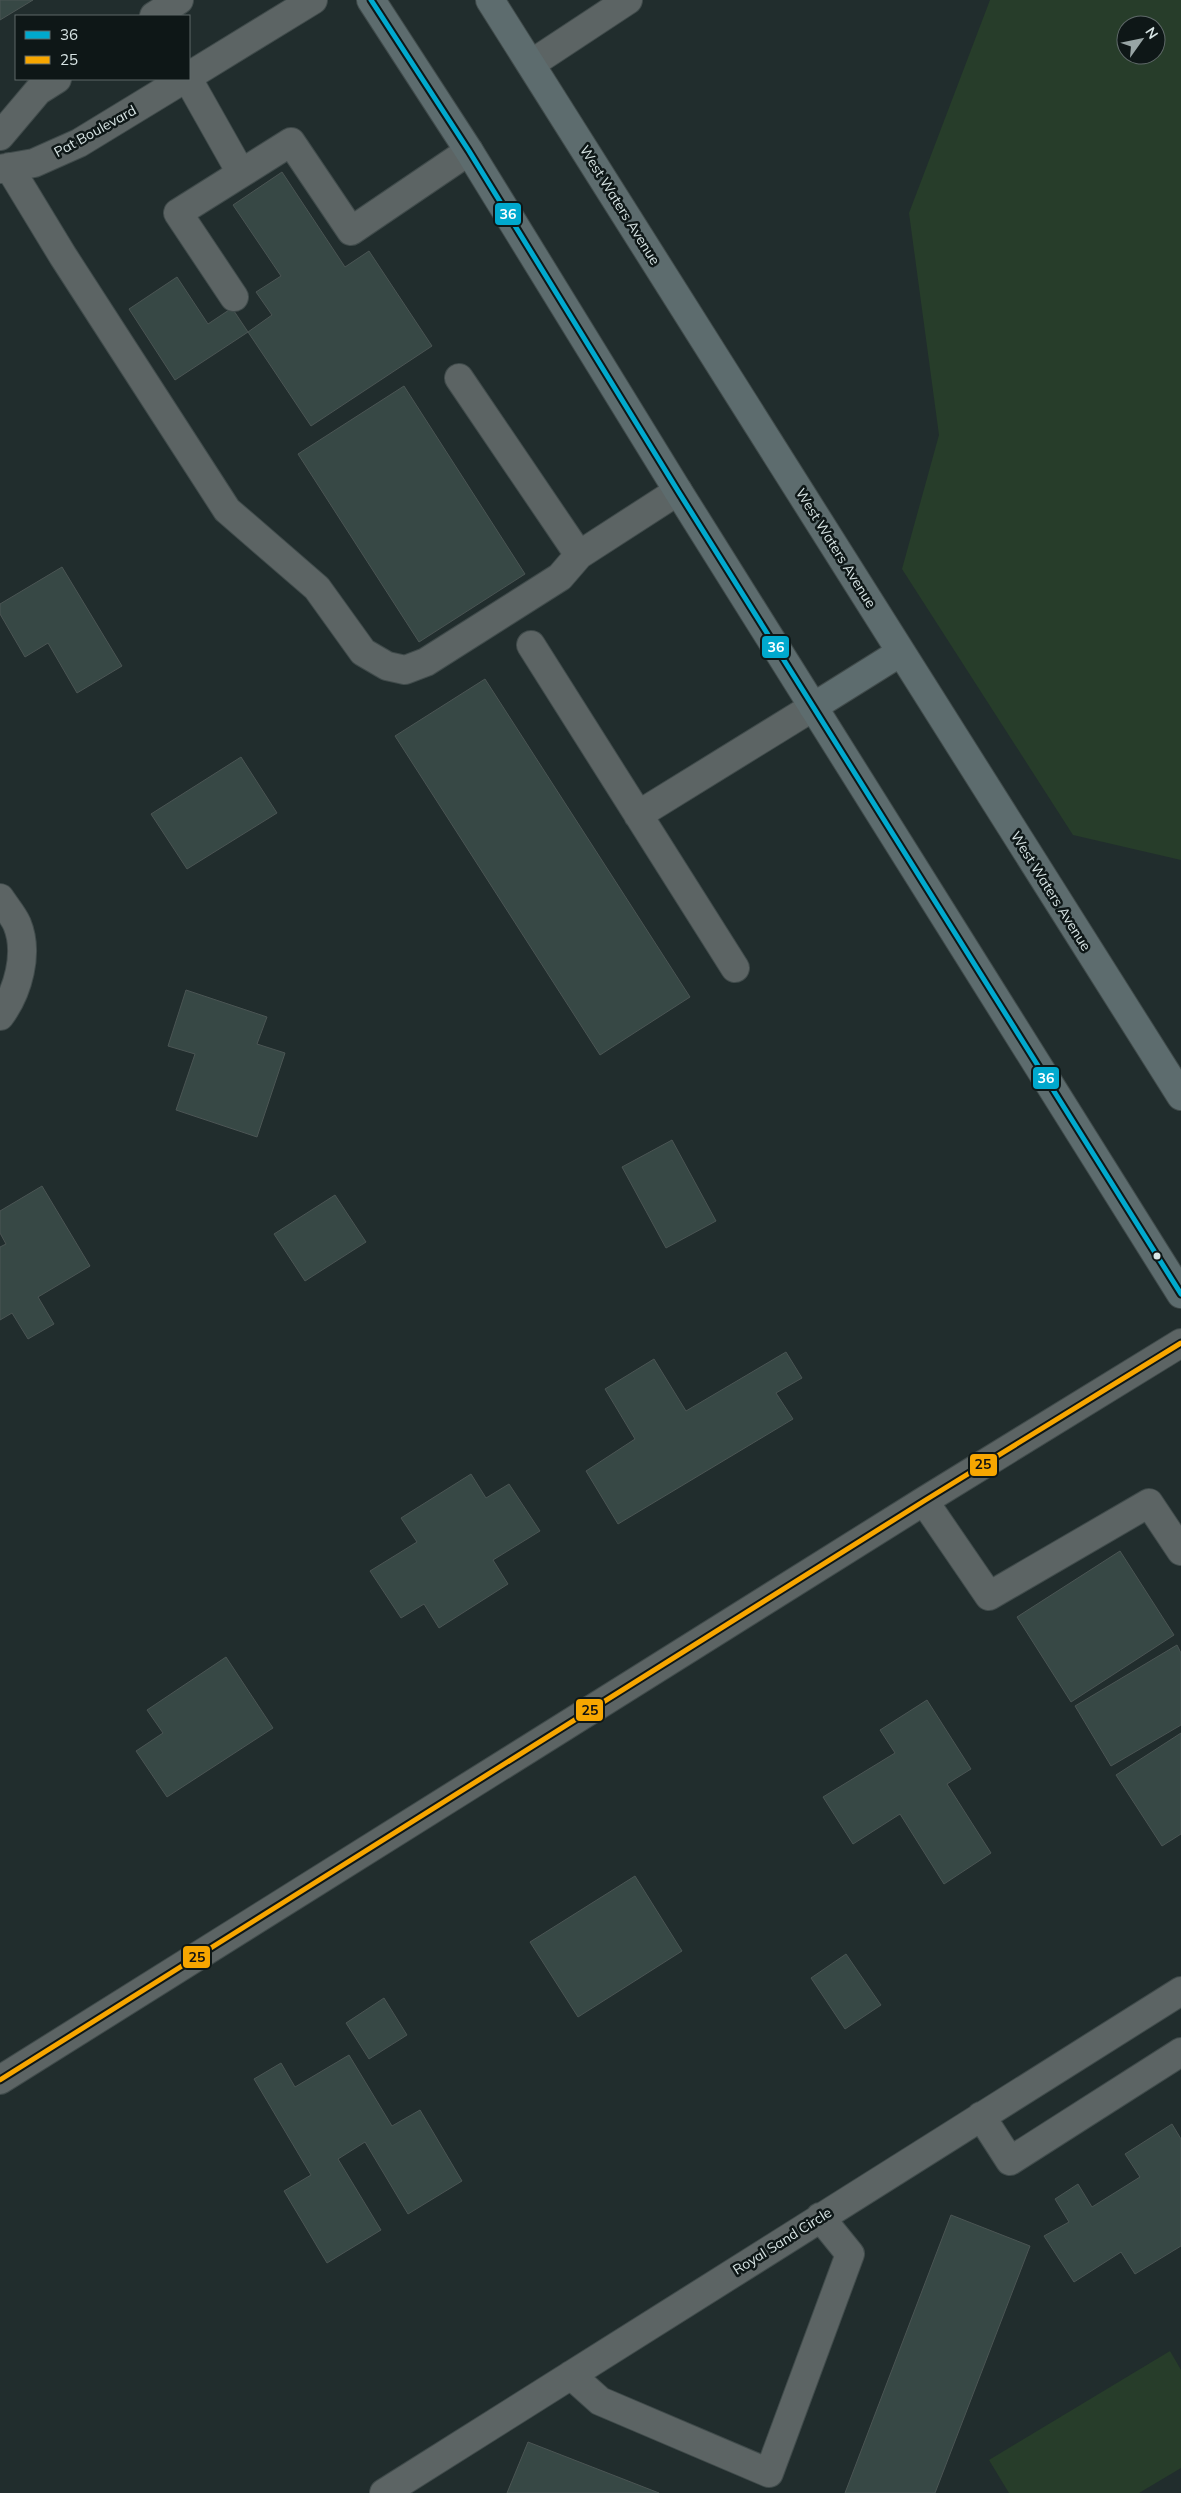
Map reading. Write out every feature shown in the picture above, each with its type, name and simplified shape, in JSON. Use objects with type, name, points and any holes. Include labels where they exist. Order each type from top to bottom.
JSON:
[{"type":"main road","points":[[371,0],[469,151],[678,491],[1181,1294]]},
{"type":"main road","name":"West Waters Avenue","points":[[490,0],[1181,1096]]},
{"type":"main road","points":[[813,707],[901,652]]},
{"type":"street","points":[[156,15],[179,0]]},
{"type":"street","points":[[190,76],[313,0]]},
{"type":"street","points":[[531,64],[628,0]]},
{"type":"street","points":[[190,79],[241,173]]},
{"type":"street","points":[[0,136],[38,91],[55,80]]},
{"type":"street","name":"Pat Boulevard","points":[[5,168],[34,163],[79,143],[182,80]]},
{"type":"street","points":[[234,297],[178,212],[291,142],[351,231],[469,151]]},
{"type":"street","points":[[5,168],[227,510],[317,588],[364,652],[387,666],[404,670],[426,662],[560,577],[579,555],[678,491]]},
{"type":"street","points":[[460,378],[579,555]]},
{"type":"street","points":[[531,645],[735,968]]},
{"type":"street","points":[[638,815],[813,707]]},
{"type":"street","points":[[0,898],[18,924],[23,961],[11,1001],[0,1016]]},
{"type":"street","points":[[0,2080],[924,1501],[1181,1343]]},
{"type":"street","points":[[924,1501],[989,1596],[1148,1503],[1181,1551]]},
{"type":"street","name":"Royal Sand Circle","points":[[384,2493],[1181,1990]]},
{"type":"street","points":[[981,2116],[1010,2161],[1181,2052]]},
{"type":"street","points":[[570,2375],[600,2402],[769,2473],[850,2254],[820,2217]]},
{"type":"green space","points":[[990,0],[1181,0],[1181,860],[1073,835],[902,569],[939,435],[909,213]]},
{"type":"green space","points":[[1170,2351],[1181,2370],[1181,2468],[1139,2493],[1009,2493],[989,2460]]},
{"type":"building","points":[[0,0],[33,0],[0,20]]},
{"type":"building","points":[[282,172],[345,267],[369,251],[432,346],[311,426],[248,332],[272,315],[256,292],[281,276],[233,205]]},
{"type":"building","points":[[177,277],[208,324],[232,308],[248,332],[175,380],[129,309]]},
{"type":"building","points":[[404,386],[525,574],[419,642],[298,454]]},
{"type":"building","points":[[62,567],[122,666],[77,693],[48,643],[25,657],[0,614],[0,604]]},
{"type":"building","points":[[485,679],[690,997],[600,1055],[395,736]]},
{"type":"building","points":[[241,757],[277,813],[187,869],[151,814]]},
{"type":"building","points":[[186,990],[267,1017],[257,1044],[285,1053],[257,1137],[176,1110],[195,1054],[168,1046]]},
{"type":"building","points":[[672,1140],[716,1221],[666,1248],[622,1167]]},
{"type":"building","points":[[42,1186],[90,1266],[38,1297],[54,1324],[28,1339],[12,1313],[0,1320],[0,1247],[6,1244],[0,1233],[0,1211]]},
{"type":"building","points":[[335,1195],[366,1242],[305,1281],[274,1234]]},
{"type":"building","points":[[786,1352],[802,1378],[776,1393],[793,1419],[618,1524],[586,1471],[635,1439],[605,1389],[654,1359],[686,1411]]},
{"type":"building","points":[[471,1474],[486,1498],[509,1484],[540,1531],[493,1560],[508,1584],[439,1628],[424,1604],[401,1618],[370,1571],[417,1542],[401,1518]]},
{"type":"building","points":[[1120,1551],[1174,1635],[1071,1702],[1017,1617]]},
{"type":"building","points":[[1177,1645],[1181,1653],[1181,1725],[1111,1766],[1075,1706]]},
{"type":"building","points":[[226,1657],[273,1728],[167,1797],[136,1751],[163,1733],[147,1710]]},
{"type":"building","points":[[927,1700],[971,1769],[947,1784],[991,1853],[944,1884],[900,1814],[853,1844],[823,1797],[895,1753],[880,1730]]},
{"type":"building","points":[[1181,1733],[1181,1834],[1162,1846],[1116,1775]]},
{"type":"building","points":[[635,1876],[682,1951],[578,2017],[530,1942]]},
{"type":"building","points":[[846,1954],[881,2005],[845,2029],[811,1978]]},
{"type":"building","points":[[384,1998],[407,2035],[369,2059],[346,2023]]},
{"type":"building","points":[[349,2055],[392,2126],[420,2110],[462,2181],[408,2214],[365,2142],[338,2159],[381,2230],[327,2263],[284,2191],[311,2175],[254,2079],[281,2063],[295,2087]]},
{"type":"building","points":[[1172,2124],[1181,2139],[1181,2246],[1135,2274],[1121,2252],[1074,2282],[1044,2236],[1069,2222],[1055,2199],[1078,2184],[1092,2207],[1140,2177],[1125,2154]]},
{"type":"building","points":[[951,2215],[1030,2246],[935,2493],[845,2493]]},
{"type":"building","points":[[528,2442],[659,2493],[507,2493]]},
{"type":"transit line","name":"36","points":[[371,0],[469,151],[678,491],[1181,1294]]},
{"type":"transit line","name":"25","points":[[0,2080],[924,1501],[1181,1343]]}]
